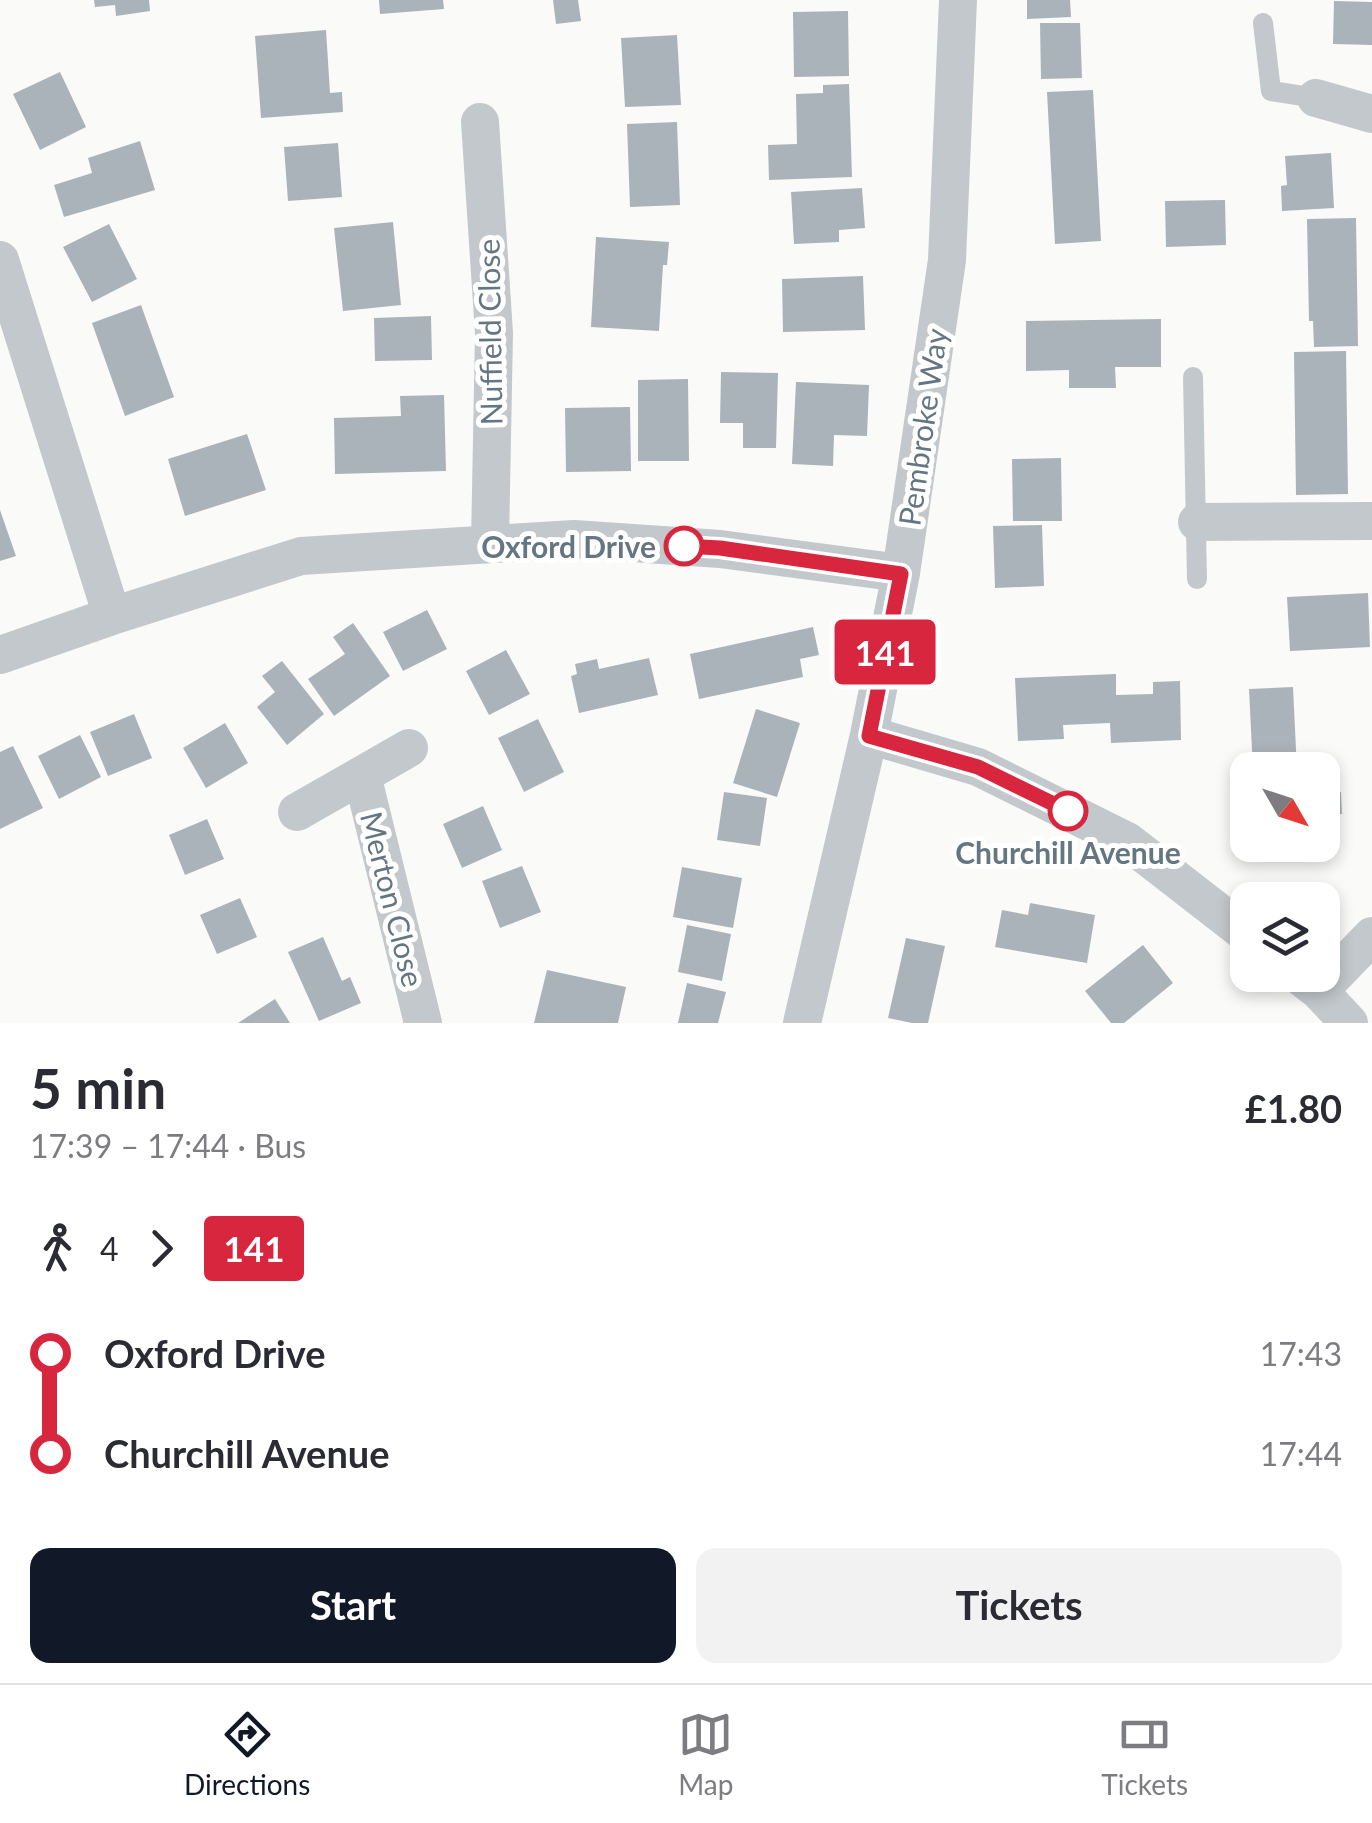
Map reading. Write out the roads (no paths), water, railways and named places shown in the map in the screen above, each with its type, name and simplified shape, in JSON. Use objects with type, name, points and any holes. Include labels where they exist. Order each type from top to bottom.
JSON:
[{"type":"street","name":"Pembroke Way","points":[[802,1023],[869,736],[901,574],[946,260],[958,0]]},
{"type":"street","points":[[1316,98],[1372,114]]},
{"type":"street","name":"Nuffield Close","points":[[480,122],[494,333],[490,543]]},
{"type":"street","points":[[0,260],[112,616]]},
{"type":"street","points":[[1198,522],[1372,522]]},
{"type":"street","points":[[0,656],[300,556],[574,539],[720,548],[901,574]]},
{"type":"street","points":[[869,736],[978,767],[1128,841],[1230,921]]},
{"type":"street","name":"Merton Close","points":[[297,812],[410,748]]},
{"type":"street","name":"Merton Close","points":[[362,775],[423,1023]]},
{"type":"street","points":[[1340,960],[1372,936]]},
{"type":"street","points":[[1318,992],[1349,1023]]},
{"type":"lane","points":[[1263,23],[1271,92],[1316,98]]},
{"type":"lane","points":[[1193,377],[1197,579]]},
{"type":"place","name":"Oxford Drive","points":[[684,546]]},
{"type":"place","name":"Churchill Avenue","points":[[1068,811]]}]
